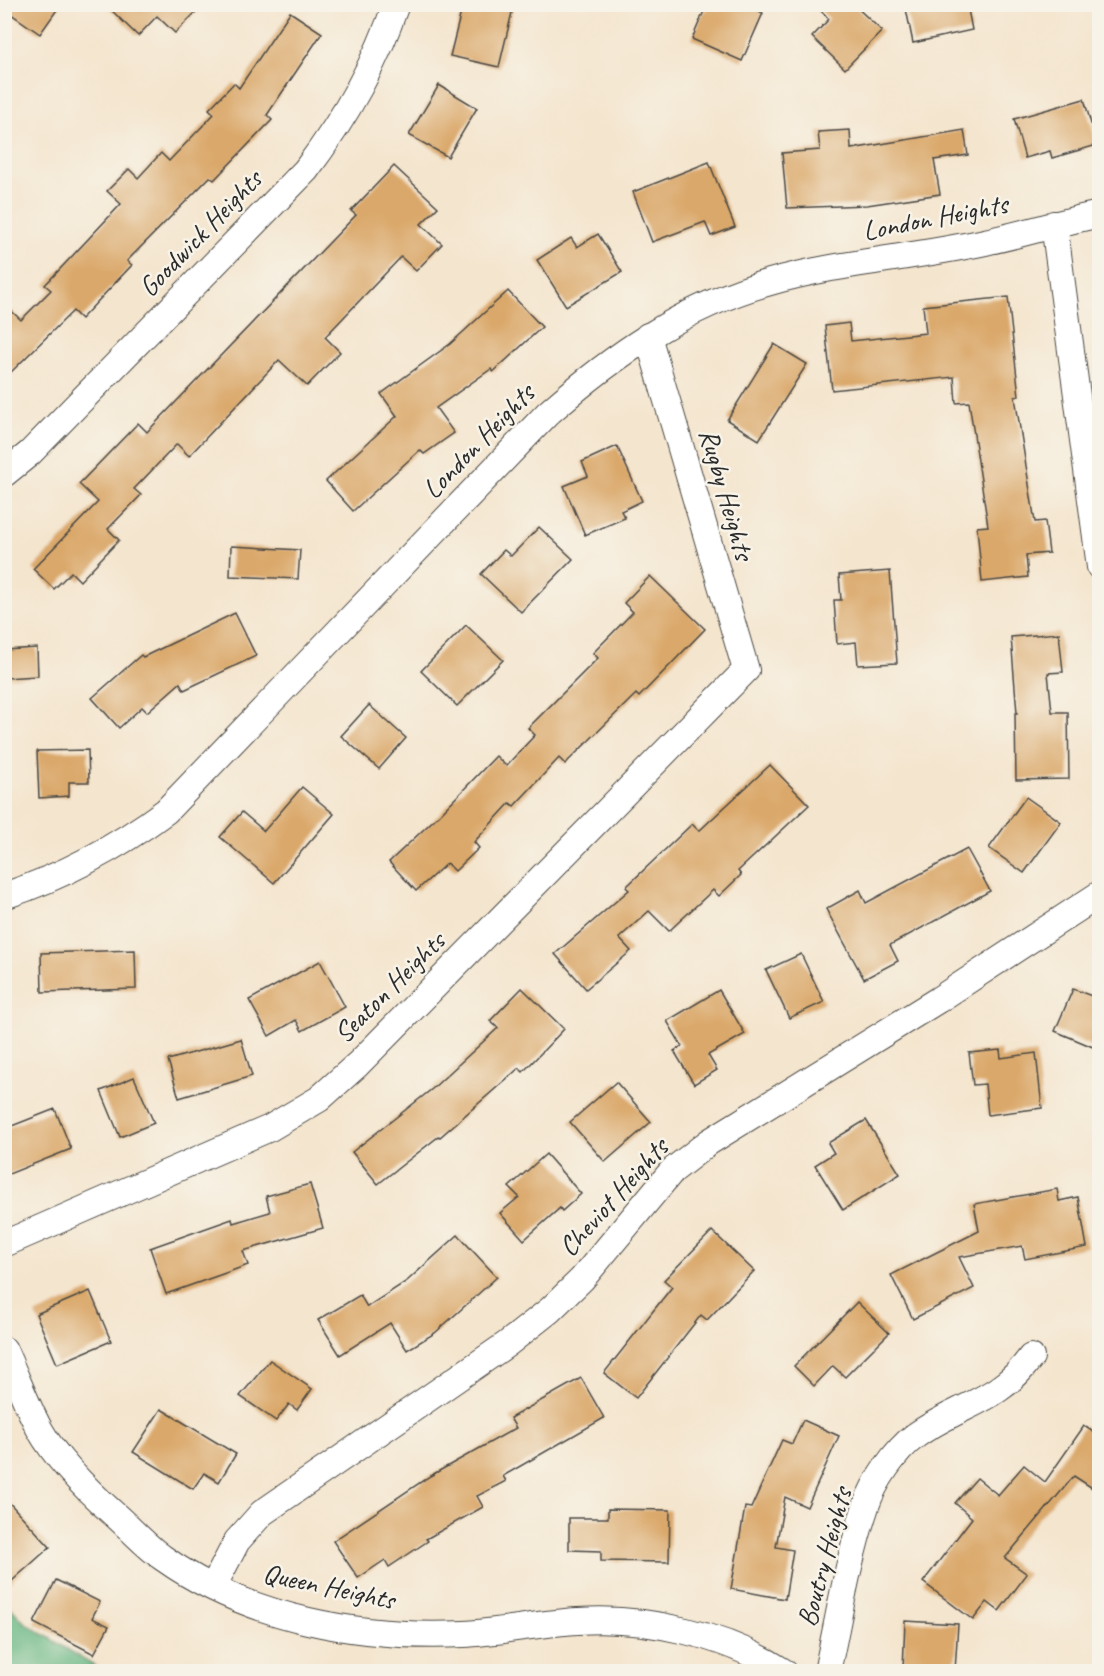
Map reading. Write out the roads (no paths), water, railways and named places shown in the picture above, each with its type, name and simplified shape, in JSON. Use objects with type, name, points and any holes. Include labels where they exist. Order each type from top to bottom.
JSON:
[{"type":"street","name":"Goodwick Heights","points":[[4,474],[30,453],[306,170],[334,133],[360,90],[382,45],[396,4]]},
{"type":"street","name":"London Heights","points":[[4,896],[45,882],[88,862],[128,839],[166,811],[548,413],[583,382],[648,336],[676,319],[722,298],[770,282],[818,271],[985,242],[1100,214]]},
{"type":"street","points":[[1054,224],[1100,567]]},
{"type":"street","name":"Rugby Heights","points":[[648,336],[746,670]]},
{"type":"street","name":"Seaton Heights","points":[[4,1244],[230,1147],[270,1128],[319,1099],[358,1064],[746,670]]},
{"type":"street","name":"Cheviot Heights","points":[[213,1587],[237,1541],[262,1513],[507,1344],[550,1310],[582,1279],[672,1171],[709,1142],[938,1000],[1100,894]]},
{"type":"street","name":"Queen Heights","points":[[4,1350],[40,1431],[70,1470],[95,1497],[162,1558],[213,1587],[251,1604],[303,1619],[357,1630],[400,1634],[466,1634],[579,1621],[621,1621],[702,1636],[741,1650],[784,1671]]},
{"type":"street","name":"Boutry Heights","points":[[826,1671],[866,1505],[881,1475],[914,1437],[949,1414],[999,1392],[1017,1377],[1031,1357]]}]
